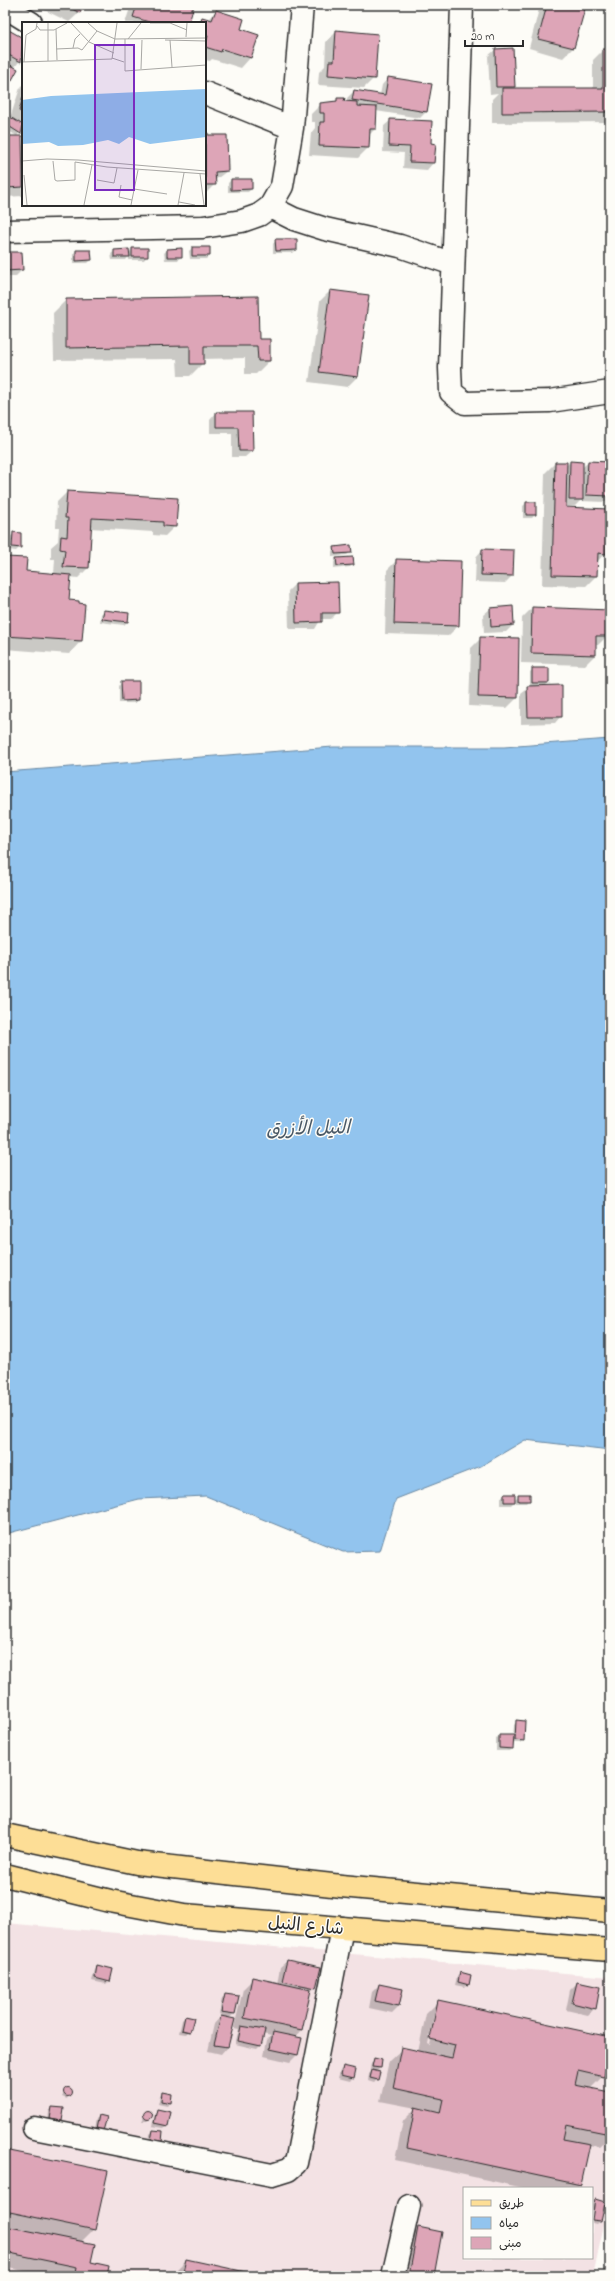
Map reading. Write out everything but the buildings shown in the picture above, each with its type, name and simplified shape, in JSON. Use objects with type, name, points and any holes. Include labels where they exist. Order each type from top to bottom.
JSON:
[{"type":"main road","points":[[5,1835],[71,1850],[145,1864],[341,1886],[610,1911]]},
{"type":"main road","name":"شارع النيل","points":[[5,1875],[110,1901],[184,1915],[610,1950]]},
{"type":"street","points":[[5,231],[203,227],[242,222],[259,215],[270,207],[282,186],[292,128],[302,5]]},
{"type":"street","points":[[462,5],[450,368],[451,392],[465,403],[550,401],[610,392]]},
{"type":"street","points":[[5,7],[29,22]]},
{"type":"street","points":[[206,93],[292,128]]},
{"type":"street","points":[[270,207],[294,219],[325,229],[400,246],[453,264]]},
{"type":"street","points":[[34,2128],[272,2175],[288,2170],[296,2163],[342,1928]]},
{"type":"street","points":[[393,2276],[409,2206]]},
{"type":"shaded area","points":[[5,1923],[610,1977],[610,2196],[593,2276],[5,2276]]},
{"type":"water","name":"النيل الأزرق","points":[[610,739],[610,1450],[525,1440],[481,1466],[396,1499],[380,1551],[343,1552],[206,1496],[139,1499],[5,1534],[5,772],[333,747],[504,747]]}]
